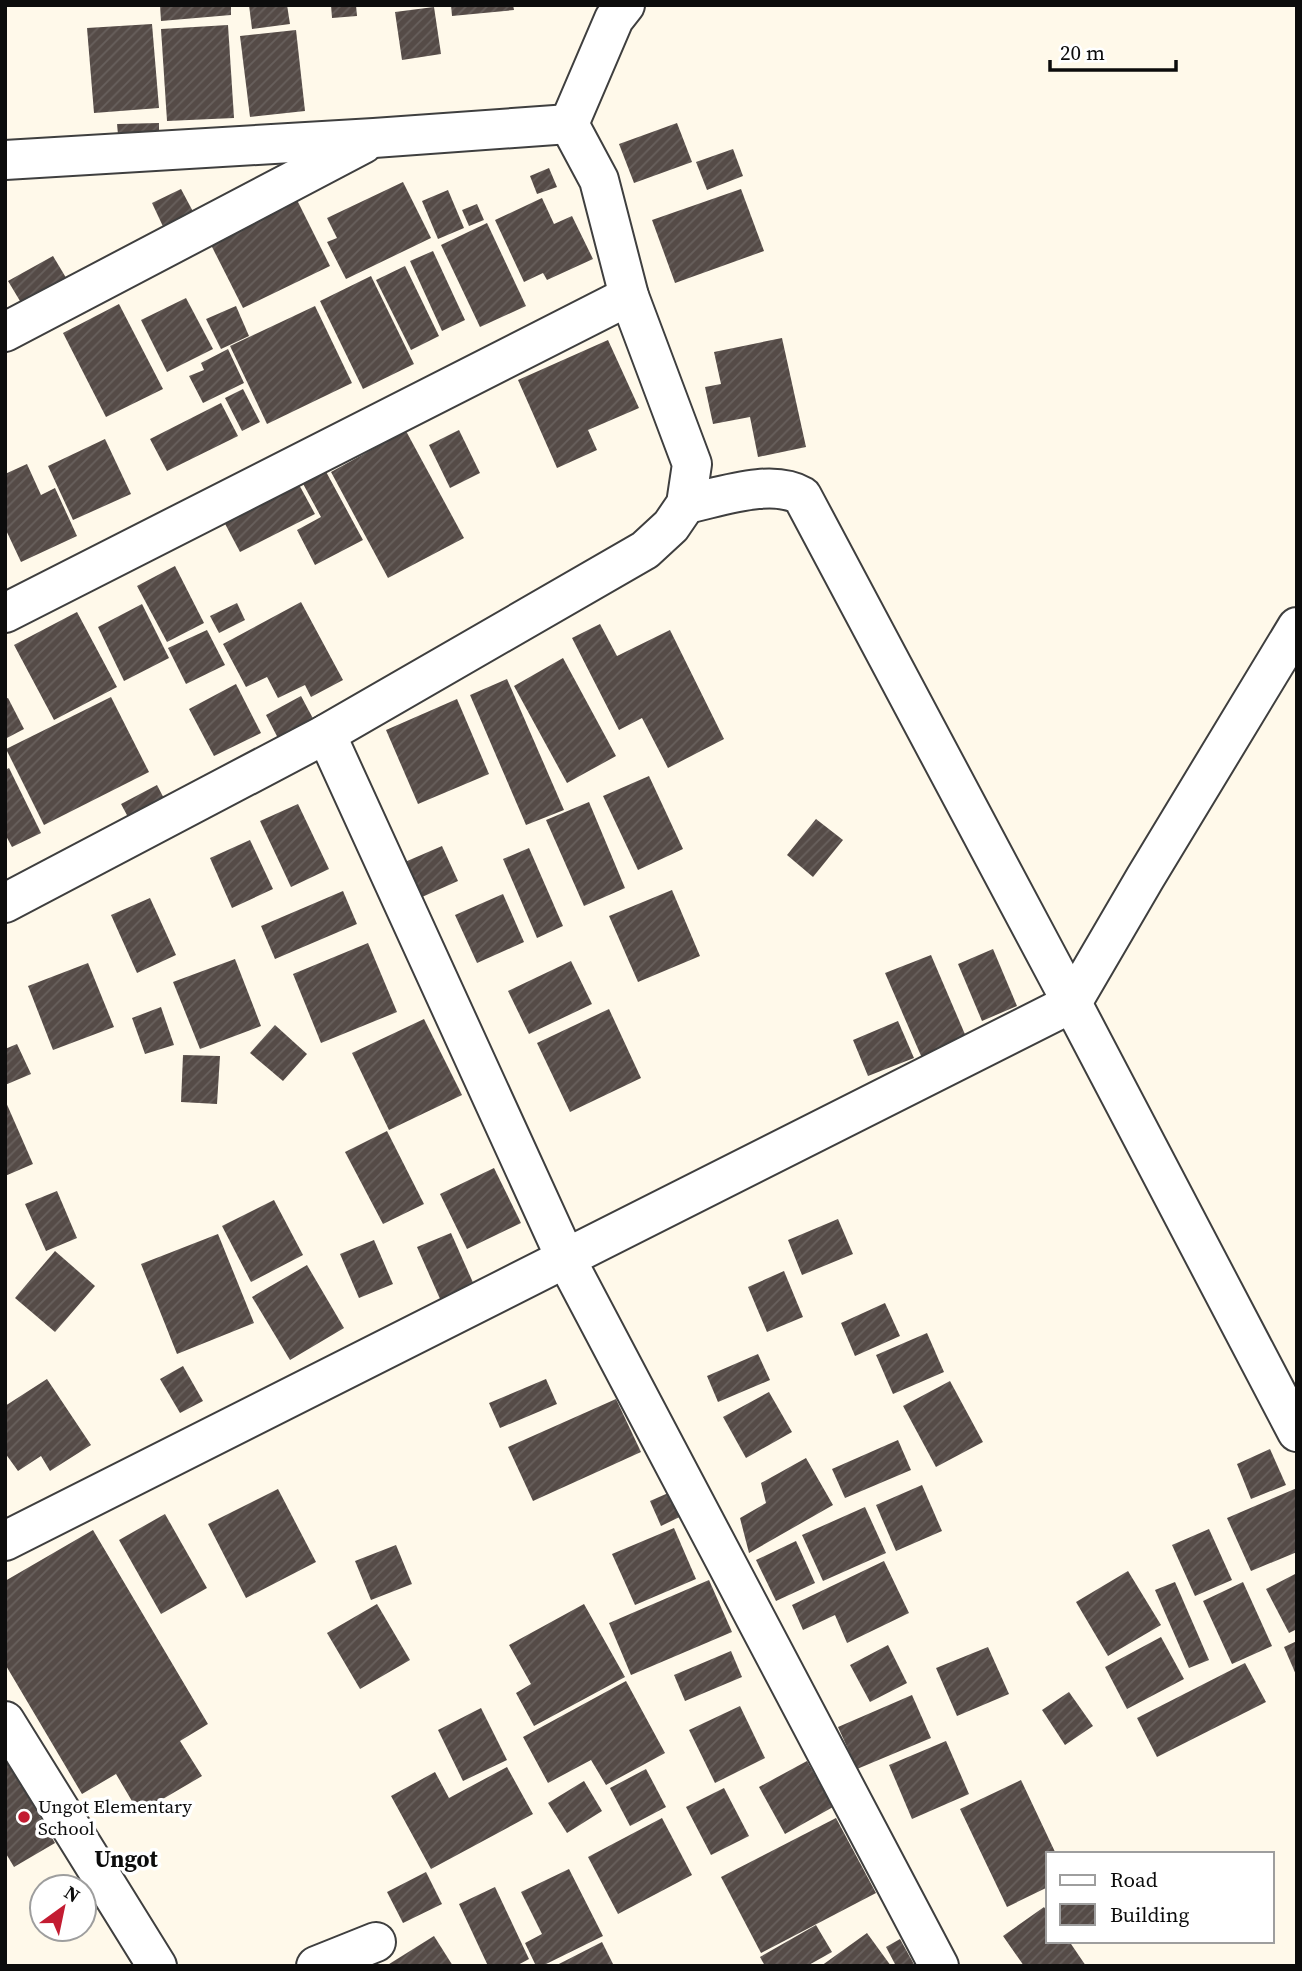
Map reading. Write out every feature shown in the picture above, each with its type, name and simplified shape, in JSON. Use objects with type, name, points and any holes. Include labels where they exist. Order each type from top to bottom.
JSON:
[{"type":"street","points":[[569,124],[614,19],[625,5]]},
{"type":"street","points":[[5,160],[569,124]]},
{"type":"street","points":[[5,904],[326,734],[645,550],[671,526],[687,504],[692,464],[629,296],[599,180],[569,124]]},
{"type":"street","points":[[5,332],[374,138]]},
{"type":"street","points":[[5,613],[629,296]]},
{"type":"street","points":[[687,504],[751,490],[790,489],[802,496],[1297,1432]]},
{"type":"street","points":[[5,1541],[1072,1003],[1297,627]]},
{"type":"street","points":[[326,734],[566,1259],[939,1966]]},
{"type":"street","points":[[5,1721],[157,1966]]},
{"type":"street","points":[[316,1966],[376,1942]]},
{"type":"building","points":[[160,5],[231,5],[231,15],[161,21]]},
{"type":"building","points":[[249,5],[287,5],[290,24],[252,29]]},
{"type":"building","points":[[331,5],[356,5],[357,16],[332,18]]},
{"type":"building","points":[[451,5],[513,5],[514,10],[452,16]]},
{"type":"building","points":[[434,7],[441,54],[402,60],[395,12]]},
{"type":"building","points":[[152,24],[159,108],[94,113],[87,28]]},
{"type":"building","points":[[228,25],[234,118],[167,121],[161,29]]},
{"type":"building","points":[[296,30],[305,111],[250,117],[240,36]]},
{"type":"building","points":[[159,123],[159,143],[119,145],[117,124]]},
{"type":"building","points":[[677,123],[692,162],[634,183],[619,144]]},
{"type":"building","points":[[733,149],[743,176],[707,190],[696,162]]},
{"type":"building","points":[[549,168],[557,187],[537,194],[530,176]]},
{"type":"building","points":[[403,182],[431,238],[346,279],[327,242],[337,238],[327,218]]},
{"type":"building","points":[[181,189],[198,221],[167,235],[152,203]]},
{"type":"building","points":[[741,189],[764,251],[675,283],[652,220]]},
{"type":"building","points":[[448,190],[464,228],[438,239],[422,201]]},
{"type":"building","points":[[542,198],[554,224],[572,216],[593,259],[547,280],[543,273],[524,282],[495,220]]},
{"type":"building","points":[[297,200],[330,266],[243,308],[210,243]]},
{"type":"building","points":[[477,204],[484,220],[469,226],[462,210]]},
{"type":"building","points":[[487,223],[526,306],[480,327],[441,245]]},
{"type":"building","points":[[433,251],[465,320],[442,331],[410,261]]},
{"type":"building","points":[[53,256],[68,281],[23,306],[8,281]]},
{"type":"building","points":[[405,266],[439,336],[411,350],[376,280]]},
{"type":"building","points":[[371,276],[414,364],[363,389],[320,301]]},
{"type":"building","points":[[186,298],[213,349],[167,372],[141,320]]},
{"type":"building","points":[[119,304],[163,389],[106,417],[63,333]]},
{"type":"building","points":[[236,306],[249,336],[221,349],[206,319]]},
{"type":"building","points":[[315,306],[352,383],[267,424],[230,346]]},
{"type":"building","points":[[782,338],[806,447],[758,457],[750,417],[713,424],[705,387],[721,384],[714,352]]},
{"type":"building","points":[[608,340],[639,408],[588,430],[597,450],[557,468],[518,380]]},
{"type":"building","points":[[228,349],[244,383],[203,403],[189,376],[204,370],[201,363]]},
{"type":"building","points":[[243,389],[260,422],[242,431],[225,398]]},
{"type":"building","points":[[221,403],[238,436],[167,471],[150,439]]},
{"type":"building","points":[[459,430],[480,473],[450,488],[429,445]]},
{"type":"building","points":[[406,431],[464,538],[388,578],[331,472]]},
{"type":"building","points":[[105,439],[131,494],[73,520],[48,466]]},
{"type":"building","points":[[27,464],[41,495],[55,488],[77,536],[21,562],[5,528],[5,474]]},
{"type":"building","points":[[324,468],[363,540],[315,565],[297,530],[321,517],[301,480]]},
{"type":"building","points":[[297,481],[315,514],[240,552],[223,520]]},
{"type":"building","points":[[175,566],[204,623],[167,642],[137,586]]},
{"type":"building","points":[[301,602],[343,680],[311,697],[305,685],[278,698],[267,677],[246,687],[223,644]]},
{"type":"building","points":[[237,603],[245,620],[219,633],[210,616]]},
{"type":"building","points":[[142,604],[169,658],[124,681],[98,627]]},
{"type":"building","points":[[77,612],[117,687],[54,720],[14,645]]},
{"type":"building","points":[[600,624],[617,656],[670,630],[724,739],[668,768],[642,718],[619,730],[572,638]]},
{"type":"building","points":[[207,630],[225,665],[186,684],[168,648]]},
{"type":"building","points":[[563,658],[616,756],[567,783],[514,686]]},
{"type":"building","points":[[507,679],[564,810],[526,825],[470,695]]},
{"type":"building","points":[[236,684],[261,733],[214,756],[189,709]]},
{"type":"building","points":[[301,696],[317,726],[281,744],[266,715]]},
{"type":"building","points":[[111,697],[149,772],[44,825],[6,749]]},
{"type":"building","points":[[8,698],[24,729],[5,739],[5,699]]},
{"type":"building","points":[[457,699],[489,774],[418,804],[386,730]]},
{"type":"building","points":[[9,768],[41,833],[12,847],[5,834],[5,770]]},
{"type":"building","points":[[649,776],[683,849],[638,870],[603,796]]},
{"type":"building","points":[[157,785],[170,810],[135,830],[121,804]]},
{"type":"building","points":[[589,802],[625,888],[584,906],[546,820]]},
{"type":"building","points":[[298,804],[329,869],[291,887],[260,821]]},
{"type":"building","points":[[816,819],[843,840],[813,877],[787,855]]},
{"type":"building","points":[[250,840],[273,889],[232,908],[210,858]]},
{"type":"building","points":[[442,846],[458,881],[413,901],[398,865]]},
{"type":"building","points":[[529,848],[563,926],[537,938],[503,859]]},
{"type":"building","points":[[672,890],[700,956],[638,982],[609,916]]},
{"type":"building","points":[[343,891],[357,924],[275,959],[261,926]]},
{"type":"building","points":[[503,894],[524,942],[477,963],[455,915]]},
{"type":"building","points":[[150,898],[176,955],[137,973],[111,915]]},
{"type":"building","points":[[368,943],[397,1012],[321,1043],[293,974]]},
{"type":"building","points":[[993,949],[1017,1006],[982,1021],[958,964]]},
{"type":"building","points":[[931,955],[967,1039],[922,1058],[885,973]]},
{"type":"building","points":[[235,959],[261,1026],[200,1049],[173,982]]},
{"type":"building","points":[[571,961],[592,1004],[529,1034],[508,991]]},
{"type":"building","points":[[88,963],[114,1027],[53,1050],[28,986]]},
{"type":"building","points":[[161,1007],[174,1045],[145,1054],[132,1018]]},
{"type":"building","points":[[609,1009],[641,1078],[570,1112],[537,1043]]},
{"type":"building","points":[[424,1019],[462,1095],[389,1130],[352,1053]]},
{"type":"building","points":[[898,1021],[914,1058],[868,1076],[853,1040]]},
{"type":"building","points":[[275,1025],[307,1054],[283,1081],[250,1053]]},
{"type":"building","points":[[17,1044],[31,1074],[5,1085],[5,1049]]},
{"type":"building","points":[[183,1055],[220,1056],[217,1104],[181,1102]]},
{"type":"building","points":[[5,1100],[33,1164],[5,1176]]},
{"type":"building","points":[[387,1131],[424,1204],[383,1224],[345,1152]]},
{"type":"building","points":[[494,1168],[521,1223],[467,1249],[440,1194]]},
{"type":"building","points":[[57,1191],[77,1238],[46,1251],[25,1204]]},
{"type":"building","points":[[274,1200],[303,1255],[251,1282],[222,1226]]},
{"type":"building","points":[[838,1219],[853,1254],[802,1275],[788,1240]]},
{"type":"building","points":[[451,1233],[475,1287],[441,1301],[417,1247]]},
{"type":"building","points":[[218,1234],[254,1323],[177,1354],[141,1264]]},
{"type":"building","points":[[374,1240],[393,1284],[359,1298],[340,1254]]},
{"type":"building","points":[[55,1251],[95,1286],[55,1332],[15,1298]]},
{"type":"building","points":[[307,1265],[344,1328],[290,1360],[252,1297]]},
{"type":"building","points":[[784,1271],[803,1317],[767,1332],[748,1287]]},
{"type":"building","points":[[885,1303],[900,1336],[855,1356],[841,1323]]},
{"type":"building","points":[[927,1333],[944,1372],[893,1394],[876,1355]]},
{"type":"building","points":[[758,1354],[770,1380],[718,1402],[707,1376]]},
{"type":"building","points":[[183,1366],[203,1401],[180,1413],[160,1379]]},
{"type":"building","points":[[47,1379],[91,1445],[50,1471],[41,1456],[18,1471],[5,1453],[5,1406]]},
{"type":"building","points":[[546,1379],[557,1404],[500,1428],[489,1403]]},
{"type":"building","points":[[950,1381],[983,1442],[936,1467],[903,1406]]},
{"type":"building","points":[[769,1392],[792,1432],[746,1458],[723,1417]]},
{"type":"building","points":[[616,1399],[641,1452],[533,1501],[508,1447]]},
{"type":"building","points":[[898,1440],[911,1470],[845,1498],[832,1469]]},
{"type":"building","points":[[1270,1449],[1286,1485],[1251,1499],[1237,1464]]},
{"type":"building","points":[[806,1458],[833,1505],[749,1553],[740,1518],[766,1503],[761,1483]]},
{"type":"building","points":[[922,1485],[942,1531],[896,1551],[876,1505]]},
{"type":"building","points":[[682,1487],[692,1511],[661,1526],[650,1501]]},
{"type":"building","points":[[1297,1488],[1297,1552],[1251,1571],[1227,1518]]},
{"type":"building","points":[[278,1489],[316,1562],[246,1598],[208,1524]]},
{"type":"building","points":[[865,1507],[886,1553],[823,1581],[802,1535]]},
{"type":"building","points":[[165,1514],[207,1588],[161,1614],[119,1540]]},
{"type":"building","points":[[674,1528],[696,1579],[635,1605],[612,1554]]},
{"type":"building","points":[[1209,1529],[1232,1580],[1195,1596],[1172,1545]]},
{"type":"building","points":[[93,1530],[208,1724],[180,1741],[202,1776],[139,1813],[116,1774],[82,1794],[5,1664],[5,1581]]},
{"type":"building","points":[[796,1541],[815,1583],[776,1601],[756,1560]]},
{"type":"building","points":[[396,1545],[412,1584],[371,1600],[355,1561]]},
{"type":"building","points":[[884,1561],[909,1613],[847,1643],[835,1615],[803,1630],[792,1605]]},
{"type":"building","points":[[1128,1571],[1161,1625],[1108,1656],[1076,1602]]},
{"type":"building","points":[[1297,1573],[1297,1629],[1289,1633],[1266,1589]]},
{"type":"building","points":[[709,1580],[732,1632],[631,1675],[609,1623]]},
{"type":"building","points":[[1175,1582],[1209,1660],[1189,1668],[1155,1590]]},
{"type":"building","points":[[1243,1582],[1272,1646],[1232,1664],[1203,1601]]},
{"type":"building","points":[[377,1604],[410,1660],[360,1689],[327,1633]]},
{"type":"building","points":[[584,1604],[625,1677],[534,1726],[516,1693],[531,1684],[509,1645]]},
{"type":"building","points":[[1161,1637],[1184,1679],[1127,1709],[1105,1667]]},
{"type":"building","points":[[1297,1641],[1297,1677],[1284,1647]]},
{"type":"building","points":[[888,1645],[907,1683],[870,1702],[850,1665]]},
{"type":"building","points":[[988,1647],[1009,1694],[957,1716],[936,1668]]},
{"type":"building","points":[[731,1651],[742,1677],[685,1701],[674,1675]]},
{"type":"building","points":[[1245,1663],[1266,1702],[1157,1757],[1137,1718]]},
{"type":"building","points":[[626,1681],[665,1753],[606,1785],[591,1760],[548,1783],[523,1737]]},
{"type":"building","points":[[1069,1692],[1093,1726],[1065,1745],[1042,1710]]},
{"type":"building","points":[[912,1695],[931,1738],[857,1769],[838,1727]]},
{"type":"building","points":[[740,1706],[765,1758],[715,1783],[689,1730]]},
{"type":"building","points":[[481,1708],[507,1760],[463,1781],[438,1730]]},
{"type":"building","points":[[946,1741],[969,1794],[912,1819],[889,1765]]},
{"type":"building","points":[[7,1760],[55,1843],[14,1867],[5,1852]]},
{"type":"building","points":[[807,1761],[833,1807],[785,1834],[759,1787]]},
{"type":"building","points":[[507,1767],[533,1814],[431,1869],[391,1796],[435,1772],[449,1798]]},
{"type":"building","points":[[646,1769],[666,1807],[630,1826],[610,1788]]},
{"type":"building","points":[[1021,1780],[1055,1852],[1046,1852],[1046,1888],[1007,1907],[960,1809]]},
{"type":"building","points":[[584,1781],[602,1811],[567,1833],[548,1803]]},
{"type":"building","points":[[724,1788],[749,1836],[711,1855],[686,1807]]},
{"type":"building","points":[[662,1818],[692,1875],[618,1914],[588,1857]]},
{"type":"building","points":[[836,1818],[876,1893],[761,1953],[721,1877]]},
{"type":"building","points":[[569,1869],[603,1936],[542,1966],[536,1966],[525,1943],[542,1934],[521,1892]]},
{"type":"building","points":[[426,1872],[442,1904],[403,1923],[387,1892]]},
{"type":"building","points":[[495,1887],[529,1959],[516,1966],[488,1966],[459,1904]]},
{"type":"building","points":[[1044,1907],[1046,1943],[1070,1943],[1086,1966],[1024,1966],[1003,1936]]},
{"type":"building","points":[[816,1925],[832,1952],[807,1966],[765,1966],[760,1957]]},
{"type":"building","points":[[867,1933],[891,1966],[821,1966]]},
{"type":"building","points":[[434,1936],[453,1966],[386,1966]]},
{"type":"building","points":[[900,1939],[915,1966],[896,1966],[886,1947]]},
{"type":"building","points":[[602,1942],[614,1966],[555,1966]]},
{"type":"place","name":"Ungot Elementary School","points":[[24,1817]]},
{"type":"district","name":"Ungot","points":[[126,1859]]}]
